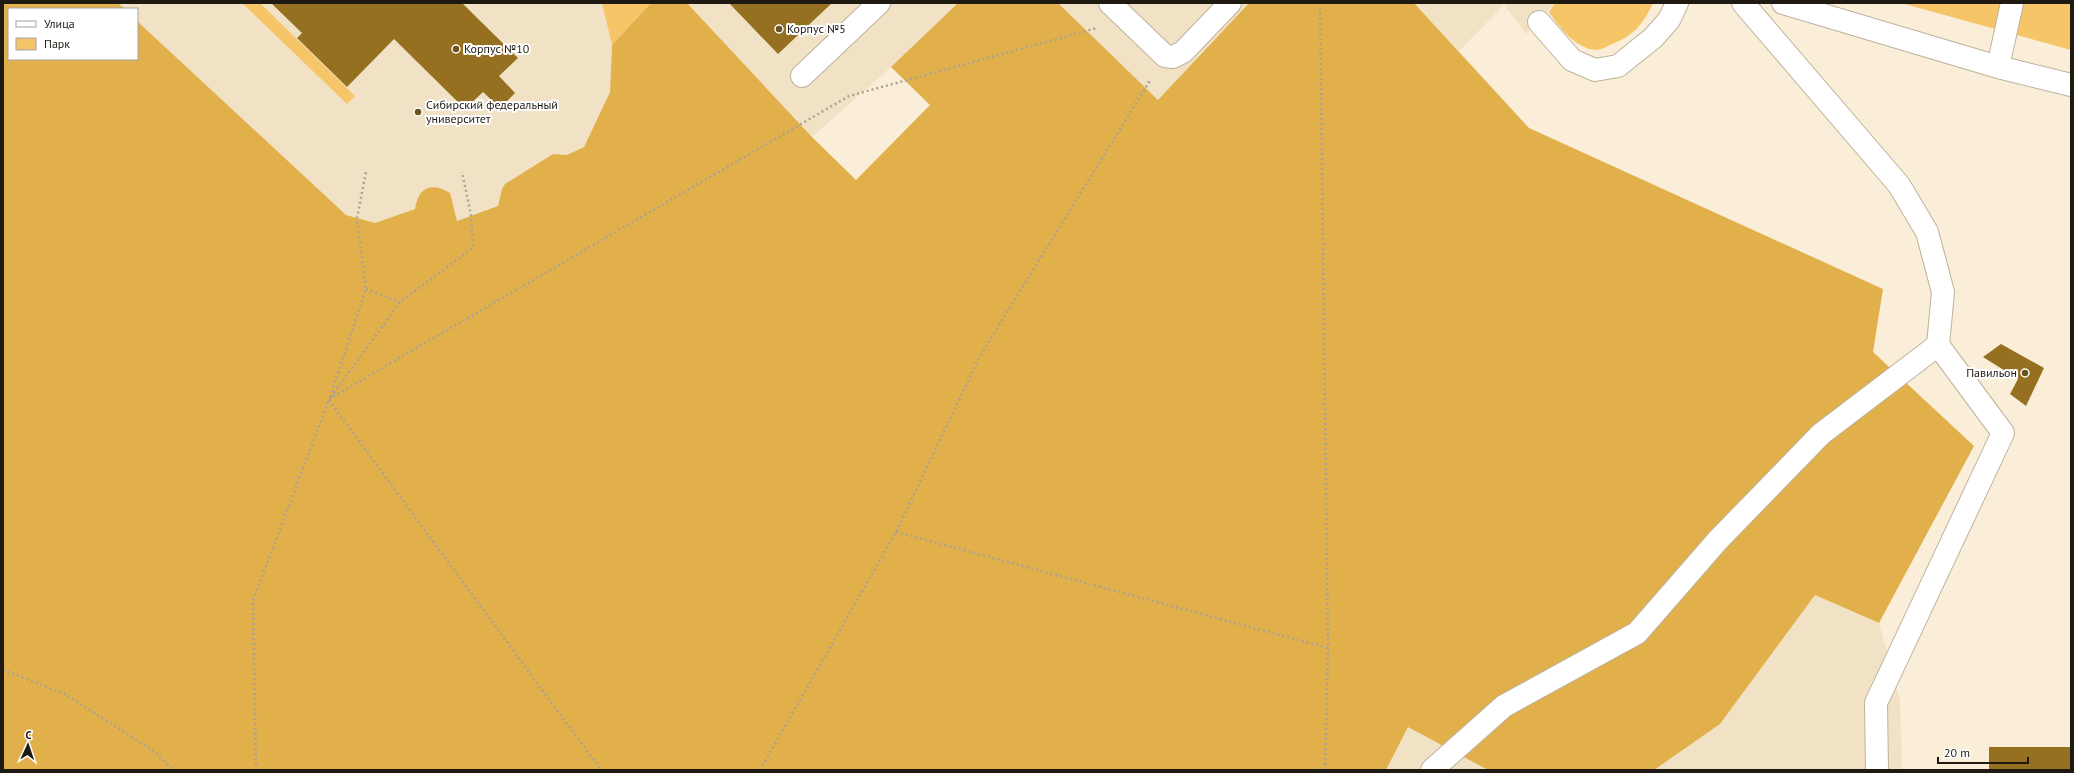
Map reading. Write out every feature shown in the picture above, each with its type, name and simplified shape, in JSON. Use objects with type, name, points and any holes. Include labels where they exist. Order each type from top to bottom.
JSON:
[{"type":"lane","points":[[802,76],[879,3]]},
{"type":"lane","points":[[1110,3],[1165,56],[1173,57],[1183,52],[1230,3]]},
{"type":"lane","points":[[1743,3],[1899,185],[1927,232],[1943,292],[1938,345],[2003,433],[1876,703],[1877,770]]},
{"type":"lane","points":[[1783,3],[1998,67],[2071,85]]},
{"type":"lane","points":[[1998,67],[2012,3]]},
{"type":"lane","points":[[1539,22],[1572,60],[1595,70],[1618,66],[1675,20]]},
{"type":"lane","points":[[1432,770],[1504,706],[1637,633],[1718,540],[1821,434],[1938,345]]},
{"type":"path","points":[[1320,3],[1328,648],[1324,770]]},
{"type":"path","points":[[329,400],[849,96],[1126,20]]},
{"type":"path","points":[[760,770],[896,532],[980,356],[1165,56]]},
{"type":"path","points":[[256,770],[253,601],[329,400],[366,289],[357,218],[366,172]]},
{"type":"path","points":[[329,400],[400,302],[473,248],[471,215],[462,172]]},
{"type":"path","points":[[366,289],[400,302]]},
{"type":"path","points":[[329,400],[601,770]]},
{"type":"path","points":[[896,532],[1328,648]]},
{"type":"path","points":[[3,670],[65,694],[155,752],[174,770]]},
{"type":"shaded area","points":[[3,3],[118,3],[124,8],[8,8],[8,60],[138,60],[138,22],[346,215],[375,223],[415,209],[419,196],[423,191],[432,187],[450,193],[457,221],[498,206],[502,189],[505,184],[553,154],[567,155],[584,147],[610,92],[612,45],[651,3],[687,3],[812,137],[856,180],[930,105],[891,67],[958,3],[1058,3],[1158,100],[1249,3],[1414,3],[1529,128],[1883,289],[1873,352],[1974,446],[1879,623],[1815,595],[1720,724],[1654,770],[1488,770],[1408,727],[1386,770],[3,770]]},
{"type":"shaded area","name":"Сибирский федеральный университет","points":[[118,3],[651,3],[612,45],[610,92],[584,147],[567,155],[553,154],[502,189],[499,206],[457,221],[449,193],[423,191],[417,199],[415,209],[375,223],[346,216],[138,22],[138,8],[124,8]]},
{"type":"shaded area","points":[[687,3],[958,3],[891,67],[812,137]]},
{"type":"shaded area","points":[[1058,3],[1249,3],[1158,100]]},
{"type":"shaded area","points":[[1414,3],[1555,3],[1526,34],[1504,5],[1459,51]]},
{"type":"shaded area","points":[[1815,595],[1879,623],[1900,700],[1902,770],[1654,770],[1720,724]]},
{"type":"shaded area","points":[[1408,726],[1488,770],[1386,770]]},
{"type":"green space","points":[[242,3],[260,3],[355,96],[347,104]]},
{"type":"green space","points":[[602,3],[651,3],[612,45]]},
{"type":"green space","points":[[1555,3],[1653,3],[1641,24],[1631,34],[1618,42],[1596,50],[1581,46],[1568,36],[1557,24],[1549,12]]},
{"type":"green space","points":[[1901,3],[2071,3],[2071,50]]},
{"type":"building","name":"Корпус №10","points":[[271,3],[462,3],[518,58],[499,76],[515,93],[500,108],[483,92],[465,109],[394,39],[347,87],[297,38],[302,33]]},
{"type":"building","name":"Корпус №5","points":[[729,3],[832,3],[778,54]]},
{"type":"building","name":"Павильон","points":[[2001,344],[2044,368],[2026,406],[2010,394],[2018,379],[1983,357]]},
{"type":"building","points":[[1989,747],[2071,747],[2071,770],[1989,770]]},
{"type":"place","name":"Корпус №5","points":[[779,29]]},
{"type":"place","name":"Корпус №10","points":[[456,49]]},
{"type":"place","name":"Сибирский федеральный университет","points":[[418,112]]},
{"type":"place","name":"Павильон","points":[[2025,373]]}]
